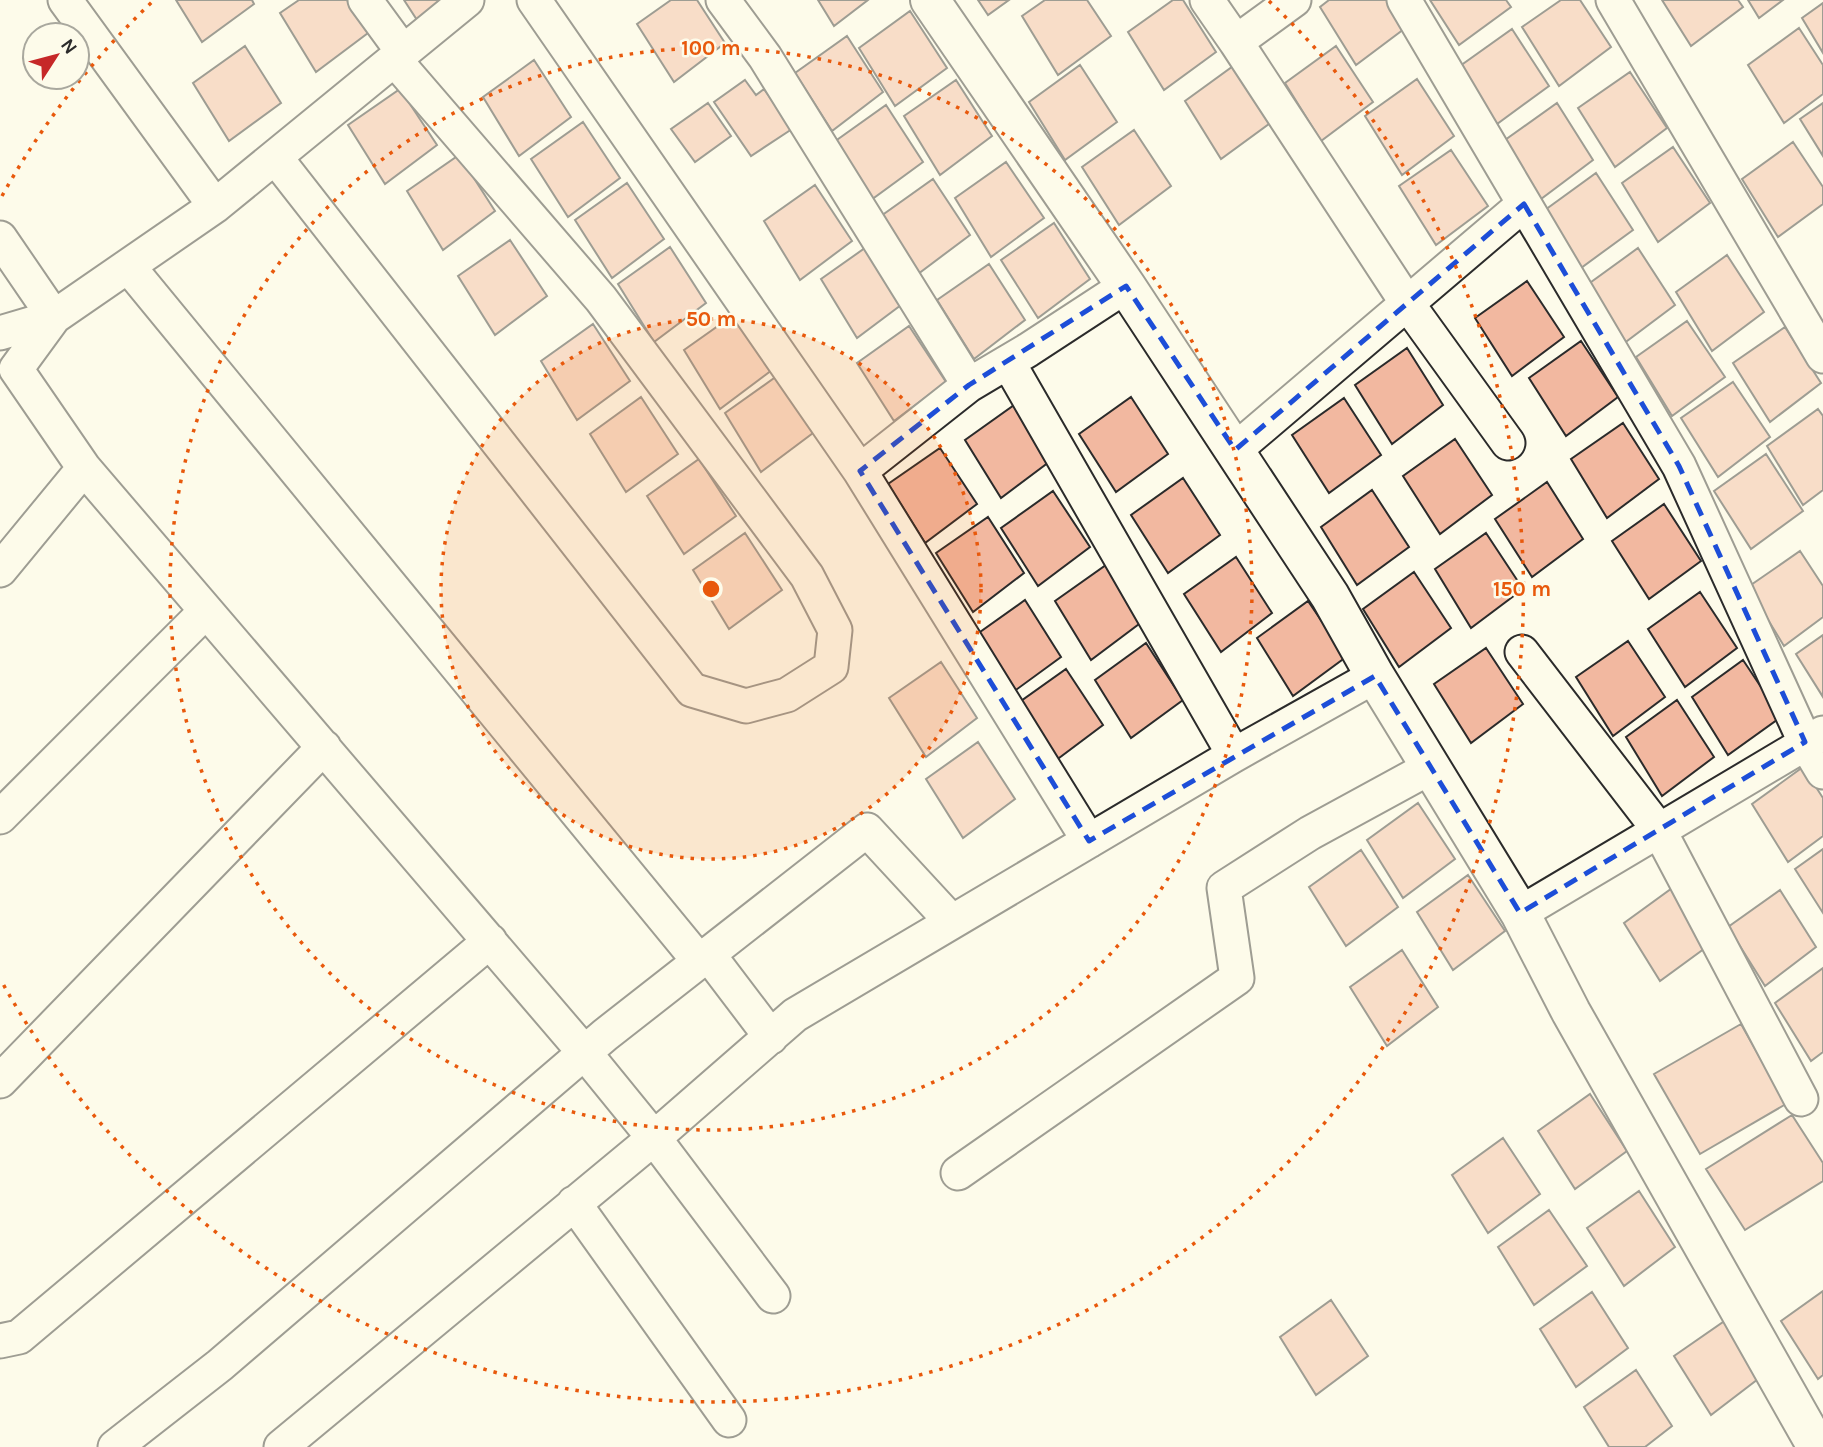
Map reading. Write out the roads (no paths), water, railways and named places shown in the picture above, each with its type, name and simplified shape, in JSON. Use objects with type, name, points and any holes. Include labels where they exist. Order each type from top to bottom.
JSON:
[{"type":"street","points":[[65,0],[215,206]]},
{"type":"street","points":[[275,157],[692,690],[746,706],[787,695],[831,667],[835,630],[807,576],[601,299],[399,56],[365,0]]},
{"type":"street","points":[[0,333],[54,317],[215,206],[467,0]]},
{"type":"street","points":[[534,0],[860,471],[1089,841]]},
{"type":"street","points":[[723,0],[765,57],[969,386]]},
{"type":"street","points":[[930,0],[1126,286],[1330,596],[1375,676],[1520,913],[1571,1012],[1815,1428]]},
{"type":"street","points":[[1206,0],[1407,303],[1508,443]]},
{"type":"street","points":[[1236,42],[1294,0]]},
{"type":"street","points":[[1404,0],[1679,466],[1814,737],[1823,772]]},
{"type":"street","points":[[1613,0],[1823,356]]},
{"type":"street","points":[[1234,450],[1524,204]]},
{"type":"street","points":[[0,238],[54,317]]},
{"type":"street","points":[[128,266],[771,1037]]},
{"type":"street","points":[[860,471],[969,386],[1126,286]]},
{"type":"street","points":[[54,317],[16,369],[84,468],[584,1052],[654,1138],[773,1296]]},
{"type":"street","points":[[1008,362],[1234,755]]},
{"type":"street","points":[[0,569],[84,468]]},
{"type":"street","points":[[0,817],[206,611]]},
{"type":"street","points":[[1522,652],[1659,830],[1801,1099]]},
{"type":"street","points":[[281,1447],[654,1138],[795,1015],[1234,755],[1375,676]]},
{"type":"street","points":[[1520,913],[1814,737]]},
{"type":"street","points":[[0,1081],[324,747]]},
{"type":"street","points":[[958,1173],[1237,978],[1224,888],[1310,834],[1431,767]]},
{"type":"street","points":[[115,1447],[220,1365],[584,1052],[867,831],[952,922]]},
{"type":"street","points":[[0,1341],[19,1337],[490,941]]},
{"type":"street","points":[[574,1203],[729,1420]]}]
